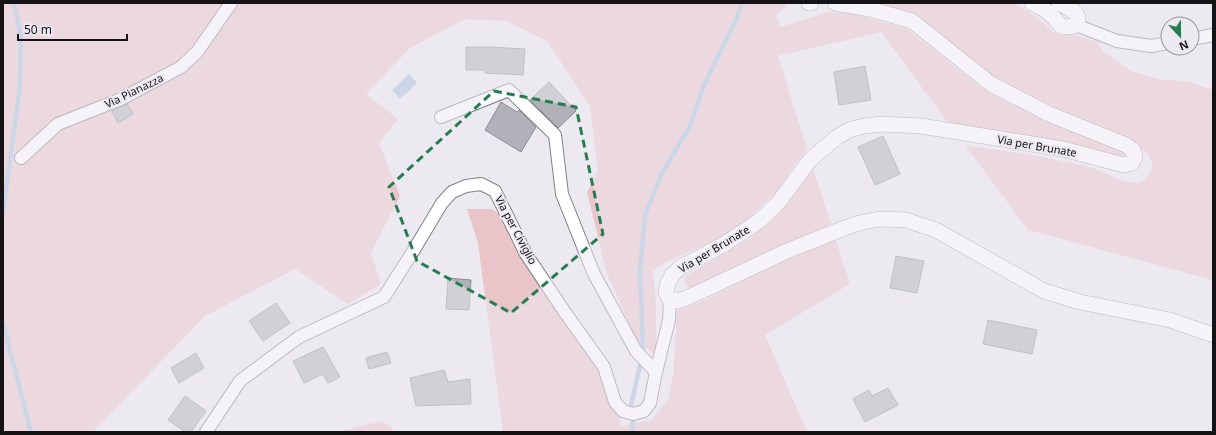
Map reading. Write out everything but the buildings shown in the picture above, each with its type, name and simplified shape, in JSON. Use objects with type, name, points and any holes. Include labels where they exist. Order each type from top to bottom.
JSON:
[{"type":"street","name":"Via Pianazza","points":[[21,158],[58,124],[121,99],[181,67],[197,52],[231,3]]},
{"type":"street","name":"Via per Brunate","points":[[670,300],[666,292],[672,274],[680,267],[723,245],[759,221],[778,203],[810,160],[837,137],[849,130],[881,124],[921,126],[1063,149],[1124,165],[1132,163],[1135,157],[1133,150],[1126,144],[1049,114],[991,84],[912,21],[870,9],[835,3]]},
{"type":"street","points":[[1032,3],[1050,13],[1061,26],[1067,27],[1076,25],[1117,41],[1151,46],[1160,44]]},
{"type":"street","points":[[1059,3],[1077,14],[1078,18],[1076,25]]},
{"type":"street","points":[[1200,37],[1213,35]]},
{"type":"street","points":[[441,117],[510,90],[555,135],[562,194],[594,274],[636,351],[656,372]]},
{"type":"street","name":"Via per Civiglio","points":[[206,432],[240,381],[299,338],[384,297],[442,203],[452,192],[466,186],[481,184],[496,190],[526,254],[604,367],[615,402],[622,411],[633,414],[644,411],[650,403],[669,320],[670,300]]},
{"type":"street","points":[[670,300],[678,301],[689,297],[787,251],[842,228],[880,219],[906,220],[936,230],[1044,291],[1080,302],[1170,320],[1213,335]]},
{"type":"highlighted area","points":[[494,91],[576,107],[603,234],[511,313],[417,261],[389,187]]},
{"type":"shaded area","points":[[3,3],[789,3],[776,16],[780,27],[828,12],[853,14],[907,29],[979,86],[995,96],[1030,113],[1119,148],[1125,154],[1123,160],[952,128],[881,32],[778,56],[807,149],[790,171],[781,188],[737,231],[666,262],[653,271],[656,304],[656,356],[636,339],[607,274],[587,192],[598,171],[590,106],[547,41],[507,21],[465,19],[410,48],[366,94],[398,119],[379,143],[400,196],[371,253],[381,284],[348,304],[295,269],[205,316],[93,432],[3,432]]},
{"type":"shaded area","points":[[871,3],[1015,3],[1039,19],[1053,32],[1063,35],[1076,35],[1097,42],[1105,53],[1131,71],[1158,79],[1189,82],[1213,90],[1213,280],[1028,230],[965,145],[1026,154],[1081,165],[1129,183],[1140,182],[1148,177],[1152,164],[1148,154],[1138,147],[994,81]]},
{"type":"shaded area","points":[[813,169],[831,224],[691,288],[686,286],[684,280],[687,275],[748,240],[774,219]]},
{"type":"shaded area","points":[[467,209],[492,209],[503,217],[561,315],[602,374],[622,426],[651,420],[668,400],[673,376],[677,311],[696,304],[782,262],[834,234],[850,284],[765,335],[807,432],[503,432],[478,243]]},
{"type":"shaded area","points":[[383,421],[396,432],[336,432]]},
{"type":"water","points":[[409,74],[417,83],[400,99],[392,90]]},
{"type":"waterway","points":[[3,211],[20,86],[21,36],[14,3]]},
{"type":"waterway","points":[[631,405],[643,352],[640,269],[645,215],[662,173],[690,126],[704,85],[735,22],[742,3]]},
{"type":"waterway","points":[[3,324],[31,432]]},
{"type":"waterway","points":[[632,432],[633,422]]}]
